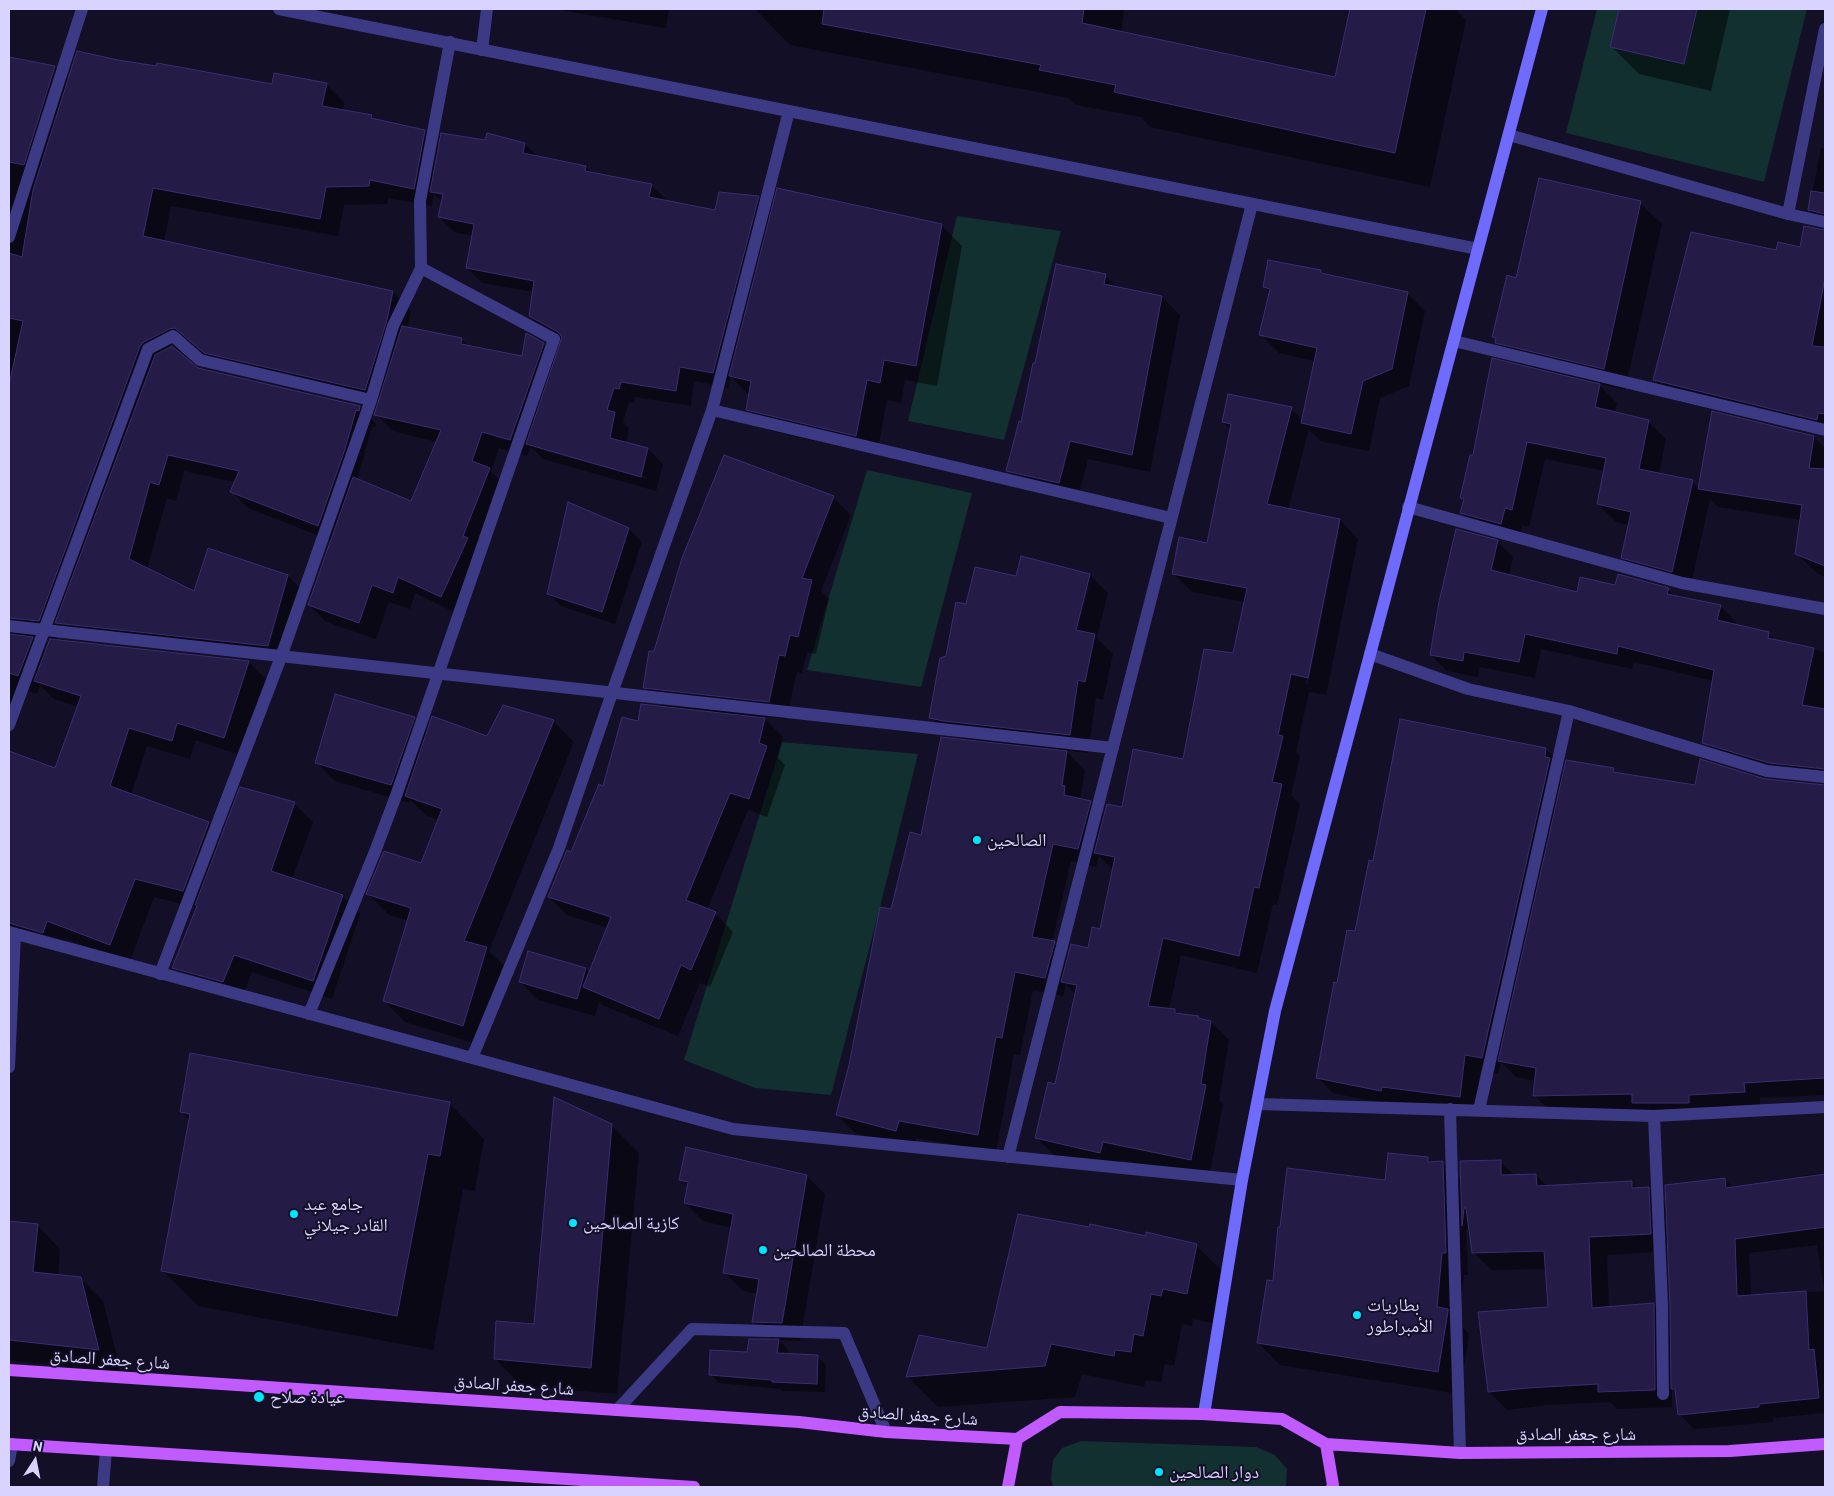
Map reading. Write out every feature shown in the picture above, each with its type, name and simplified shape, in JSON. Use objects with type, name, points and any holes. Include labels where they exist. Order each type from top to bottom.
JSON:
[{"type":"main road","points":[[1204,1414],[1242,1180],[1275,1011],[1542,9]]},
{"type":"main road","name":"شارع جعفر الصادق","points":[[9,1370],[799,1422],[886,1432],[1017,1439]]},
{"type":"main road","points":[[1008,1487],[1017,1439],[1060,1412],[1204,1414],[1282,1419],[1326,1444],[1332,1487]]},
{"type":"main road","points":[[10,1444],[694,1487]]},
{"type":"main road","name":"شارع جعفر الصادق","points":[[1326,1444],[1460,1453],[1730,1451],[1825,1444]]},
{"type":"street","points":[[9,237],[82,9]]},
{"type":"street","points":[[279,9],[1478,249]]},
{"type":"street","points":[[482,50],[487,9]]},
{"type":"street","points":[[1788,214],[1825,29]]},
{"type":"street","points":[[160,974],[281,657],[371,400],[393,326],[421,268],[420,201],[450,42]]},
{"type":"street","points":[[472,1058],[560,848],[612,693],[712,410],[789,111]]},
{"type":"street","points":[[1509,135],[1788,214],[1825,222]]},
{"type":"street","points":[[1008,1156],[1252,204]]},
{"type":"street","points":[[309,1014],[376,849],[554,339],[421,268]]},
{"type":"street","points":[[9,726],[148,349],[173,336],[200,360],[371,400]]},
{"type":"street","points":[[1454,341],[1825,430]]},
{"type":"street","points":[[712,410],[1171,518]]},
{"type":"street","points":[[1408,507],[1682,583],[1825,609]]},
{"type":"street","points":[[9,626],[1113,748]]},
{"type":"street","points":[[1370,654],[1468,689],[1569,711],[1767,771],[1825,777]]},
{"type":"street","points":[[1479,1110],[1569,711]]},
{"type":"street","points":[[9,1067],[12,933],[733,1129],[1242,1180]]},
{"type":"street","points":[[1258,1104],[1654,1116],[1825,1107]]},
{"type":"street","points":[[1450,1109],[1460,1453]]},
{"type":"street","points":[[1654,1116],[1662,1306],[1663,1394]]},
{"type":"street","points":[[618,1410],[692,1329],[844,1333],[886,1432]]},
{"type":"street","points":[[9,1461],[10,1444]]},
{"type":"street","points":[[103,1487],[106,1450]]},
{"type":"green space","points":[[1597,9],[1807,9],[1764,182],[1566,133]]},
{"type":"green space","points":[[957,216],[1061,231],[1004,440],[908,421]]},
{"type":"green space","points":[[867,470],[972,493],[921,687],[807,670]]},
{"type":"green space","points":[[782,742],[918,754],[831,1095],[755,1088],[684,1060]]},
{"type":"green space","points":[[1081,1441],[1256,1447],[1275,1455],[1287,1469],[1286,1487],[1053,1487],[1051,1478],[1053,1460],[1062,1448]]},
{"type":"building","points":[[824,9],[1084,9],[1082,23],[1335,77],[1350,9],[1426,9],[1395,153],[1114,92],[1116,85],[1039,70],[1041,65],[822,24]]},
{"type":"building","points":[[1619,9],[1697,9],[1684,64],[1610,47]]},
{"type":"building","points":[[77,51],[118,60],[156,66],[157,63],[272,84],[274,73],[327,83],[322,106],[372,115],[371,118],[425,130],[414,189],[370,180],[369,186],[326,187],[320,219],[153,188],[143,236],[393,291],[387,320],[365,390],[204,353],[175,328],[169,329],[144,342],[140,346],[39,621],[9,618],[9,385],[23,321],[9,318],[9,253],[22,257],[33,190]]},
{"type":"building","points":[[9,57],[55,66],[24,165],[9,162]]},
{"type":"building","points":[[441,133],[485,140],[487,133],[525,143],[523,153],[586,166],[585,171],[652,184],[649,197],[715,210],[719,192],[759,196],[713,373],[680,367],[676,391],[621,382],[619,389],[614,388],[607,410],[615,412],[610,438],[648,448],[641,477],[526,444],[562,337],[558,332],[529,316],[534,281],[466,268],[474,224],[438,217],[443,194],[430,192]]},
{"type":"building","points":[[1539,178],[1641,201],[1604,369],[1495,343],[1496,338],[1492,337],[1507,275],[1516,278]]},
{"type":"building","points":[[777,188],[942,224],[916,366],[884,360],[880,383],[867,380],[856,436],[746,410],[751,381],[729,376]]},
{"type":"building","points":[[1811,191],[1825,193],[1825,214],[1808,210]]},
{"type":"building","points":[[1804,226],[1825,230],[1825,278],[1812,346],[1825,347],[1825,414],[1818,413],[1817,420],[1653,380],[1691,232],[1776,250],[1778,242],[1800,247]]},
{"type":"building","points":[[1268,260],[1321,270],[1321,273],[1408,292],[1392,369],[1363,381],[1351,434],[1301,423],[1317,348],[1259,335],[1270,289],[1263,287]]},
{"type":"building","points":[[1056,264],[1106,274],[1104,284],[1162,296],[1132,455],[1070,441],[1059,483],[1006,471],[1019,421],[1021,422]]},
{"type":"building","points":[[402,326],[462,338],[461,344],[522,356],[526,333],[544,343],[510,440],[482,432],[472,461],[490,468],[463,536],[468,538],[441,597],[398,577],[393,593],[372,585],[359,623],[308,605],[353,477],[411,501],[441,430],[374,415]]},
{"type":"building","points":[[172,346],[198,368],[360,406],[359,411],[356,410],[345,449],[318,526],[230,492],[239,471],[168,455],[159,485],[150,482],[129,559],[194,591],[208,548],[288,575],[268,646],[55,623],[155,355]]},
{"type":"building","points":[[1492,358],[1600,384],[1595,407],[1649,420],[1639,469],[1693,480],[1672,572],[1621,558],[1631,512],[1597,504],[1606,458],[1527,442],[1512,510],[1505,508],[1501,524],[1460,513],[1464,499],[1460,498],[1470,455],[1473,455]]},
{"type":"building","points":[[1228,394],[1292,407],[1267,504],[1340,519],[1308,678],[1291,674],[1278,735],[1283,736],[1272,782],[1282,784],[1259,888],[1254,887],[1239,956],[1163,938],[1148,1006],[1175,1009],[1175,1013],[1199,1016],[1198,1018],[1211,1021],[1201,1084],[1206,1085],[1191,1160],[1103,1142],[1100,1153],[1035,1138],[1048,1082],[1055,1084],[1077,985],[1061,982],[1071,944],[1088,948],[1092,927],[1100,929],[1115,857],[1094,853],[1107,804],[1122,807],[1133,749],[1183,759],[1204,649],[1233,653],[1247,588],[1172,574],[1179,537],[1207,543],[1231,424],[1222,422]]},
{"type":"building","points":[[1712,411],[1814,436],[1809,468],[1825,469],[1825,566],[1795,554],[1802,505],[1698,489]]},
{"type":"building","points":[[724,455],[834,496],[802,578],[812,580],[798,637],[790,635],[785,656],[779,655],[769,702],[643,688],[649,651],[654,651],[682,558]]},
{"type":"building","points":[[568,502],[629,528],[602,612],[547,594]]},
{"type":"building","points":[[1456,529],[1498,540],[1491,570],[1577,592],[1580,577],[1615,585],[1618,574],[1669,588],[1667,594],[1721,605],[1717,620],[1769,632],[1768,638],[1814,648],[1802,705],[1825,709],[1825,769],[1769,763],[1702,743],[1714,670],[1618,646],[1617,654],[1525,634],[1519,662],[1464,652],[1463,661],[1430,655],[1439,602]]},
{"type":"building","points":[[1021,556],[1090,574],[1076,630],[1095,634],[1085,682],[1078,680],[1070,735],[929,718],[940,658],[946,656],[956,602],[966,604],[975,567],[1016,576]]},
{"type":"building","points":[[9,634],[33,637],[18,676],[9,673]]},
{"type":"building","points":[[50,639],[249,661],[224,738],[177,723],[172,741],[129,728],[110,786],[209,822],[183,891],[135,879],[110,945],[47,921],[43,933],[9,923],[9,751],[55,768],[81,696],[34,681]]},
{"type":"building","points":[[335,694],[415,717],[391,785],[315,763]]},
{"type":"building","points":[[641,704],[765,718],[759,743],[767,746],[749,799],[730,793],[686,900],[716,912],[691,970],[681,965],[659,1019],[583,987],[611,917],[548,897],[567,850],[571,852],[599,784],[603,786],[622,717],[638,721]]},
{"type":"building","points":[[503,705],[554,720],[464,941],[487,947],[463,1026],[383,1001],[411,908],[366,894],[384,851],[421,863],[442,809],[405,796],[432,716],[487,736]]},
{"type":"building","points":[[1400,719],[1546,748],[1545,757],[1550,758],[1482,1058],[1465,1055],[1460,1097],[1382,1087],[1381,1091],[1316,1078],[1334,982],[1337,983],[1347,930],[1355,931],[1369,860],[1373,861]]},
{"type":"building","points":[[941,737],[1067,751],[1062,785],[1065,786],[1064,795],[1091,801],[1078,849],[1053,844],[1032,937],[1055,941],[1045,978],[1015,972],[1002,1038],[996,1037],[978,1135],[899,1121],[896,1131],[836,1115],[849,1065],[880,907],[891,909],[910,832],[921,835]]},
{"type":"building","points":[[1700,759],[1765,779],[1825,785],[1825,1078],[1744,1083],[1745,1092],[1689,1095],[1689,1103],[1632,1103],[1632,1094],[1533,1096],[1536,1068],[1498,1061],[1566,760],[1614,768],[1613,772],[1695,785]]},
{"type":"building","points":[[240,787],[295,802],[271,871],[343,895],[313,981],[234,955],[223,982],[172,968],[197,906],[195,905]]},
{"type":"building","points":[[528,951],[586,968],[577,999],[519,982]]},
{"type":"building","name":"جامع عبد القادر جيلاني","points":[[190,1053],[450,1102],[440,1156],[428,1154],[397,1316],[161,1271],[190,1114],[180,1112]]},
{"type":"building","name":"كازية الصالحين","points":[[554,1097],[612,1124],[591,1368],[494,1359],[496,1321],[534,1324]]},
{"type":"building","points":[[686,1147],[807,1175],[782,1323],[752,1322],[759,1279],[723,1273],[733,1214],[684,1203],[688,1182],[679,1180]]},
{"type":"building","points":[[1388,1153],[1428,1157],[1428,1162],[1443,1161],[1446,1253],[1442,1253],[1437,1307],[1448,1309],[1448,1311],[1438,1372],[1257,1343],[1267,1280],[1273,1281],[1278,1227],[1280,1227],[1287,1168],[1385,1180]]},
{"type":"building","points":[[1501,1160],[1501,1175],[1536,1174],[1537,1186],[1632,1181],[1632,1188],[1649,1187],[1651,1234],[1589,1237],[1592,1308],[1654,1303],[1655,1390],[1598,1392],[1598,1384],[1488,1392],[1478,1312],[1548,1307],[1544,1251],[1472,1253],[1466,1208],[1464,1208],[1462,1226],[1460,1161]]},
{"type":"building","points":[[1825,1174],[1825,1227],[1735,1239],[1737,1296],[1806,1291],[1809,1350],[1814,1349],[1819,1398],[1759,1404],[1759,1407],[1678,1415],[1675,1389],[1671,1389],[1665,1185],[1725,1178],[1726,1188]]},
{"type":"building","points":[[1018,1214],[1089,1227],[1090,1224],[1146,1236],[1146,1232],[1197,1244],[1187,1294],[1163,1289],[1161,1296],[1151,1294],[1143,1336],[1134,1334],[1131,1352],[1115,1350],[1114,1356],[1051,1344],[1045,1366],[906,1377],[919,1335],[987,1348]]},
{"type":"building","points":[[9,1221],[38,1224],[33,1272],[81,1277],[99,1350],[9,1340]]},
{"type":"building","points":[[749,1339],[779,1339],[777,1353],[818,1355],[817,1384],[772,1382],[772,1380],[709,1375],[710,1350],[747,1352]]},
{"type":"place","name":"الصالحين","points":[[977,840]]},
{"type":"place","name":"جامع عبد القادر جيلاني","points":[[294,1214]]},
{"type":"place","name":"كازية الصالحين","points":[[573,1223]]},
{"type":"place","name":"محطة الصالحين","points":[[763,1250]]},
{"type":"place","name":"بطاريات الأمبراطور","points":[[1357,1315]]},
{"type":"place","name":"عيادة صلاح","points":[[259,1397]]},
{"type":"place","name":"دوار الصالحين","points":[[1159,1472]]}]
